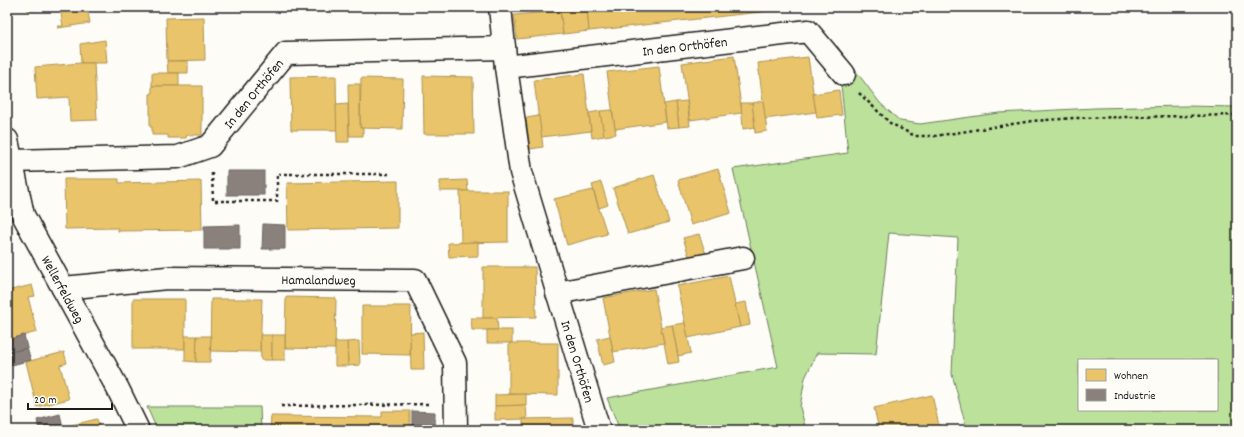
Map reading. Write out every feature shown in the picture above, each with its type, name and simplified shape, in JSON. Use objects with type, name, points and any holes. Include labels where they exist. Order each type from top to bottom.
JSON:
[{"type":"street","name":"In den Orthöfen","points":[[500,7],[505,58],[521,172],[599,430]]},
{"type":"street","name":"In den Orthöfen","points":[[9,151],[178,156],[210,146],[286,53],[505,58],[808,31],[844,74]]},
{"type":"street","name":"Wellerfeldweg","points":[[9,151],[15,215],[63,288],[118,389],[138,430]]},
{"type":"street","points":[[557,293],[743,258]]},
{"type":"street","name":"Hamalandweg","points":[[63,288],[166,278],[415,280],[455,363],[456,430]]},
{"type":"path","points":[[844,74],[859,93],[890,123],[915,136],[935,136],[1032,121],[1075,118],[1237,115]]},
{"type":"path","points":[[205,173],[213,173],[213,201],[248,202],[277,201],[277,174],[389,174]]},
{"type":"path","points":[[281,406],[455,404]]},
{"type":"green space","points":[[837,46],[880,103],[900,121],[920,124],[999,113],[1095,108],[1185,106],[1237,107],[1237,430],[967,430],[952,374],[958,238],[889,233],[876,354],[817,353],[805,378],[800,407],[806,430],[620,430],[607,398],[778,367],[733,169],[848,153]]},
{"type":"green space","points":[[147,407],[260,407],[261,430],[157,430]]},
{"type":"building: Wohnen","points":[[27,7],[54,7],[28,11]]},
{"type":"building: Wohnen","points":[[60,7],[87,7],[90,23],[58,28],[58,26],[63,26]]},
{"type":"building: Wohnen","points":[[587,7],[589,31],[563,34],[560,9]]},
{"type":"building: Wohnen","points":[[587,7],[806,7],[589,31]]},
{"type":"building: Wohnen","points":[[560,11],[563,34],[517,39],[514,15]]},
{"type":"building: Wohnen","points":[[204,17],[205,60],[167,61],[166,18]]},
{"type":"building: Wohnen","points":[[105,40],[107,63],[81,63],[80,44]]},
{"type":"building: Wohnen","points":[[734,56],[742,113],[690,120],[682,63]]},
{"type":"building: Wohnen","points":[[808,57],[816,112],[765,119],[758,63]]},
{"type":"building: Wohnen","points":[[167,61],[188,61],[188,73],[168,73]]},
{"type":"building: Wohnen","points":[[94,63],[97,120],[70,121],[69,97],[37,99],[35,67]]},
{"type":"building: Wohnen","points":[[659,66],[666,122],[615,129],[607,72]]},
{"type":"building: Wohnen","points":[[152,73],[179,73],[179,86],[152,86]]},
{"type":"building: Wohnen","points":[[584,74],[591,131],[541,137],[534,80]]},
{"type":"building: Wohnen","points":[[336,76],[337,130],[291,130],[290,77]]},
{"type":"building: Wohnen","points":[[423,76],[473,77],[474,134],[424,134]]},
{"type":"building: Wohnen","points":[[361,78],[403,79],[402,129],[360,128]]},
{"type":"building: Wohnen","points":[[348,84],[360,84],[360,128],[363,128],[363,136],[349,136]]},
{"type":"building: Wohnen","points":[[152,86],[202,86],[202,135],[187,135],[186,138],[168,138],[168,135],[152,135],[152,127],[150,127],[150,94],[152,94]]},
{"type":"building: Wohnen","points":[[839,90],[842,115],[817,118],[813,94]]},
{"type":"building: Wohnen","points":[[687,101],[690,126],[679,127],[676,102]]},
{"type":"building: Wohnen","points":[[763,101],[767,131],[755,133],[752,103]]},
{"type":"building: Wohnen","points":[[676,102],[679,127],[667,128],[664,104]]},
{"type":"building: Wohnen","points":[[741,103],[752,103],[755,127],[743,129]]},
{"type":"building: Wohnen","points":[[348,104],[349,142],[337,142],[336,105]]},
{"type":"building: Wohnen","points":[[612,110],[616,134],[604,136],[600,111]]},
{"type":"building: Wohnen","points":[[600,111],[604,136],[592,138],[589,113]]},
{"type":"building: Wohnen","points":[[539,116],[543,147],[530,149],[526,118]]},
{"type":"building: Wohnen","points":[[718,169],[731,213],[691,225],[678,180]]},
{"type":"building: Wohnen","points":[[654,175],[669,222],[628,234],[613,188]]},
{"type":"building: Wohnen","points":[[64,179],[119,179],[119,183],[201,181],[202,230],[118,231],[118,228],[65,229]]},
{"type":"building: Wohnen","points":[[467,180],[468,191],[440,191],[440,181]]},
{"type":"building: Wohnen","points":[[398,181],[398,228],[288,230],[287,183]]},
{"type":"building: Wohnen","points":[[601,182],[608,205],[599,208],[592,185]]},
{"type":"building: Wohnen","points":[[593,190],[607,234],[567,245],[554,199]]},
{"type":"building: Wohnen","points":[[460,191],[508,191],[508,242],[461,243]]},
{"type":"building: Wohnen","points":[[699,234],[707,257],[691,262],[683,238]]},
{"type":"building: Wohnen","points":[[478,242],[478,256],[449,257],[448,243]]},
{"type":"building: Wohnen","points":[[483,267],[535,267],[536,317],[483,318]]},
{"type":"building: Wohnen","points":[[729,276],[740,327],[688,338],[677,286]]},
{"type":"building: Wohnen","points":[[32,285],[35,296],[28,297],[37,332],[7,340],[7,291]]},
{"type":"building: Wohnen","points":[[654,289],[664,343],[613,352],[603,298]]},
{"type":"building: Wohnen","points":[[286,297],[336,298],[335,349],[285,348]]},
{"type":"building: Wohnen","points":[[133,299],[185,299],[185,349],[133,349]]},
{"type":"building: Wohnen","points":[[211,299],[262,299],[260,352],[210,351]]},
{"type":"building: Wohnen","points":[[746,302],[750,325],[740,327],[735,304]]},
{"type":"building: Wohnen","points":[[362,306],[411,306],[410,355],[362,354]]},
{"type":"building: Wohnen","points":[[471,318],[497,318],[498,330],[472,330]]},
{"type":"building: Wohnen","points":[[685,323],[691,353],[678,356],[672,325]]},
{"type":"building: Wohnen","points":[[672,325],[679,362],[668,364],[661,327]]},
{"type":"building: Wohnen","points":[[487,330],[512,330],[512,343],[487,343]]},
{"type":"building: Wohnen","points":[[423,332],[424,370],[411,370],[410,333]]},
{"type":"building: Wohnen","points":[[260,335],[272,335],[272,360],[261,360]]},
{"type":"building: Wohnen","points":[[272,335],[285,335],[285,360],[272,360]]},
{"type":"building: Wohnen","points":[[185,336],[197,336],[196,362],[185,361]]},
{"type":"building: Wohnen","points":[[197,336],[211,336],[210,362],[196,362]]},
{"type":"building: Wohnen","points":[[610,336],[615,362],[603,365],[597,339]]},
{"type":"building: Wohnen","points":[[359,341],[360,365],[348,366],[347,342]]},
{"type":"building: Wohnen","points":[[335,342],[347,342],[348,366],[335,366]]},
{"type":"building: Wohnen","points":[[509,343],[558,343],[558,395],[509,394]]},
{"type":"building: Wohnen","points":[[64,352],[67,363],[60,365],[69,399],[37,407],[26,362]]},
{"type":"building: Wohnen","points":[[526,394],[526,405],[495,406],[495,395]]},
{"type":"building: Wohnen","points":[[932,395],[940,430],[879,430],[874,408]]},
{"type":"building: Wohnen","points":[[526,405],[527,419],[495,420],[495,406]]},
{"type":"building: Wohnen","points":[[382,411],[410,411],[410,430],[270,430],[271,416],[382,417]]},
{"type":"building: Wohnen","points":[[573,418],[573,430],[523,430],[523,419]]},
{"type":"building: Wohnen","points":[[97,419],[100,430],[58,429],[63,427]]},
{"type":"building: Industrie","points":[[227,171],[264,171],[264,195],[227,195]]},
{"type":"building: Industrie","points":[[263,224],[285,225],[285,249],[262,249]]},
{"type":"building: Industrie","points":[[240,225],[240,249],[204,249],[204,226]]},
{"type":"building: Industrie","points":[[24,335],[27,348],[7,353],[7,340]]},
{"type":"building: Industrie","points":[[27,348],[31,360],[8,366],[7,353]]},
{"type":"building: Industrie","points":[[412,411],[435,412],[435,430],[412,430]]},
{"type":"building: Industrie","points":[[60,414],[63,427],[53,430],[39,430],[37,420]]}]
